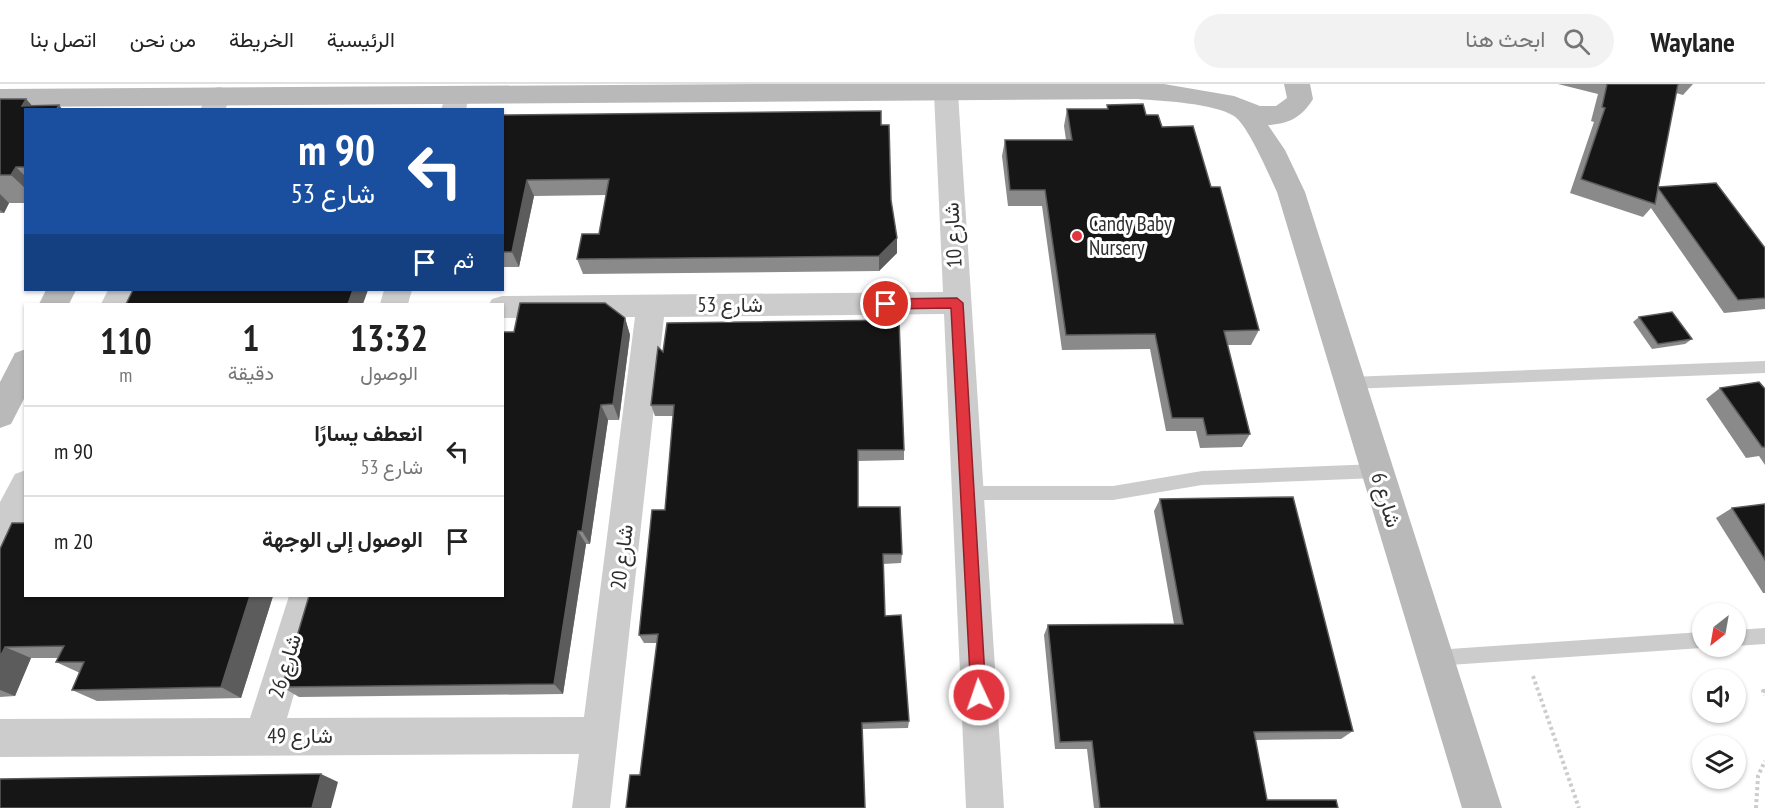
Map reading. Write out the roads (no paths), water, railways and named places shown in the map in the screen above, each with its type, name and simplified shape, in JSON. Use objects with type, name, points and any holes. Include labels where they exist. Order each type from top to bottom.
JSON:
[{"type":"street","points":[[1138,90],[1168,84]]},
{"type":"street","points":[[0,98],[164,102],[455,102],[946,93],[1070,88],[1138,90],[1233,100],[1274,116],[1287,112],[1299,91]]},
{"type":"street","name":"شارع 6","points":[[1291,192],[1290,147],[1299,91]]},
{"type":"street","name":"شارع 10","points":[[946,93],[985,808]]},
{"type":"street","name":"شارع 6","points":[[1233,100],[1271,150],[1291,192],[1482,808]]},
{"type":"street","name":"شارع 53","points":[[504,307],[957,303]]},
{"type":"street","name":"شارع 20","points":[[591,808],[651,306]]},
{"type":"street","points":[[0,414],[24,366]]},
{"type":"street","points":[[0,535],[24,488]]},
{"type":"street","name":"شارع 26","points":[[263,737],[306,597]]},
{"type":"street","name":"شارع 49","points":[[0,738],[601,735]]},
{"type":"lane","points":[[1349,383],[1765,368]]},
{"type":"lane","points":[[967,493],[1113,493],[1202,478],[1377,471]]},
{"type":"lane","points":[[1746,637],[1765,636]]},
{"type":"lane","points":[[1435,658],[1692,641]]},
{"type":"place","name":"Candy Baby Nursery","points":[[1077,236]]}]
